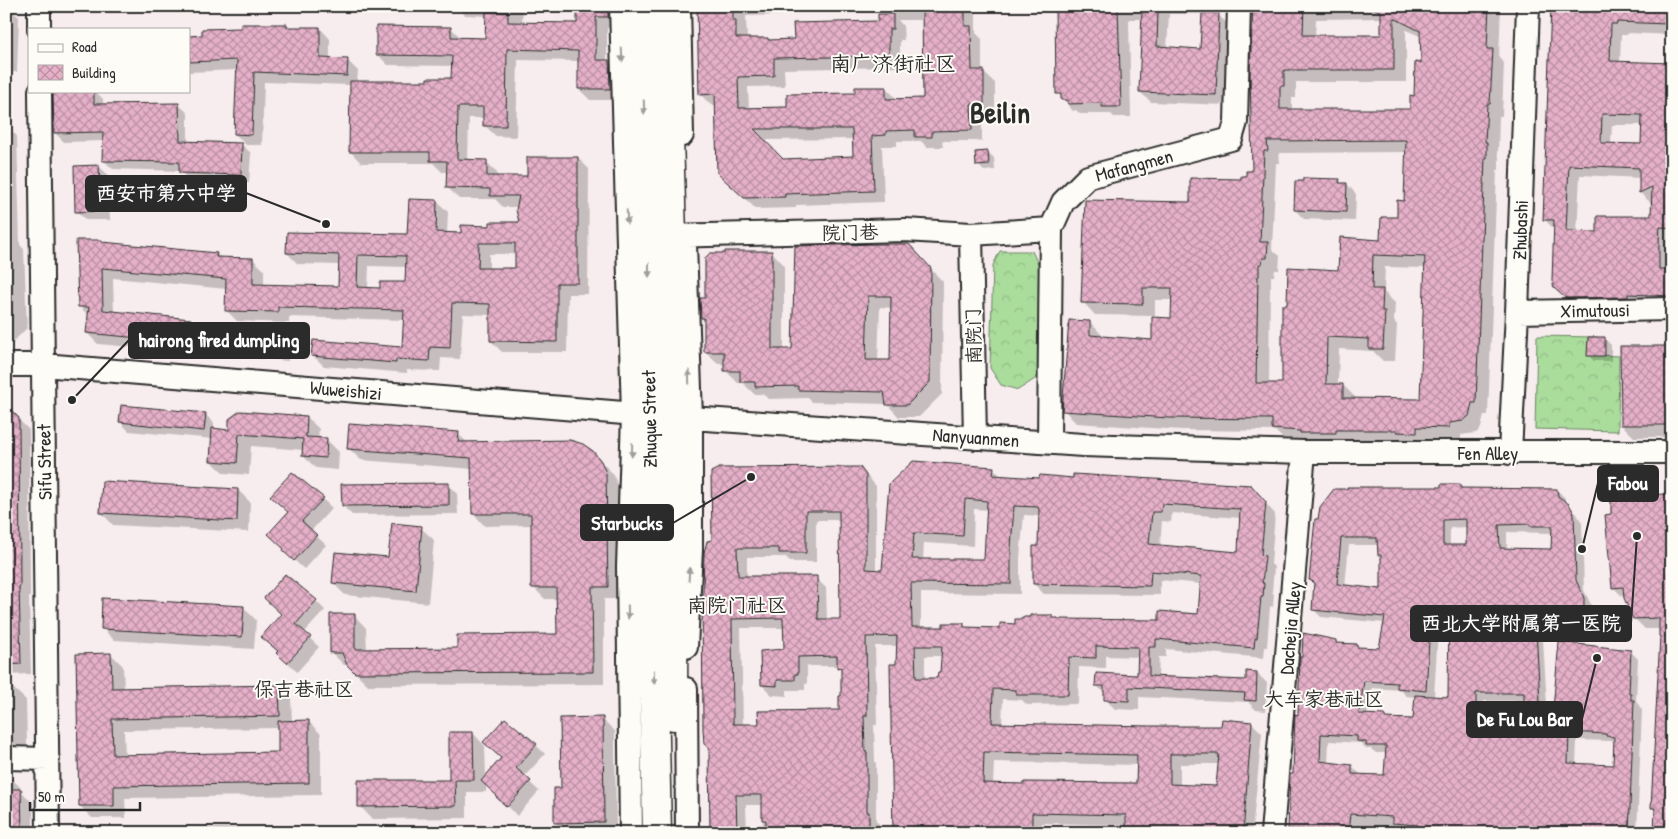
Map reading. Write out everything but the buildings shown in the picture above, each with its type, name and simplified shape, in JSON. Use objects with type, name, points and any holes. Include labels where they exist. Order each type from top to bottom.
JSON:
[{"type":"main road","name":"Zhuque Street","points":[[641,6],[669,236]]},
{"type":"main road","name":"Zhuque Street","points":[[657,833],[662,416],[669,236],[665,6]]},
{"type":"main road","name":"Zhuque Street","points":[[662,416],[672,833]]},
{"type":"street","points":[[39,6],[39,28]]},
{"type":"street","points":[[621,6],[662,416],[691,550],[686,645],[687,833]]},
{"type":"street","points":[[631,833],[628,567],[662,416],[679,6]]},
{"type":"street","name":"Mafangmen","points":[[1049,442],[1051,229],[1063,202],[1088,177],[1231,139],[1236,122],[1239,6]]},
{"type":"street","name":"Zhubashi","points":[[1510,453],[1528,6]]},
{"type":"street","name":"Sifu Street","points":[[40,92],[48,833]]},
{"type":"street","name":"院门巷","points":[[669,236],[905,230],[971,234],[1051,229]]},
{"type":"street","name":"南院门","points":[[971,234],[975,438]]},
{"type":"street","name":"Ximutousi","points":[[1517,312],[1672,309]]},
{"type":"street","name":"Wuweishizi","points":[[6,365],[43,365],[662,416]]},
{"type":"street","name":"Nanyuanmen","points":[[662,416],[1083,445],[1304,452]]},
{"type":"street","name":"Fen Alley","points":[[1304,452],[1672,452]]},
{"type":"street","name":"Dachejia Alley","points":[[1272,833],[1304,452]]},
{"type":"street","points":[[6,758],[48,759]]},
{"type":"green space","points":[[1000,251],[1032,251],[1039,266],[1039,368],[1035,379],[1018,390],[1001,385],[990,368],[993,265]]},
{"type":"green space","points":[[1537,336],[1597,337],[1596,355],[1619,356],[1618,431],[1535,429]]},
{"type":"place","name":"西安市第六中学","points":[[326,224]]},
{"type":"place","name":"hairong fired dumpling","points":[[72,400]]},
{"type":"place","name":"Starbucks","points":[[751,477]]},
{"type":"place","name":"西北大学附属第一医院","points":[[1637,536]]},
{"type":"place","name":"Fabou","points":[[1582,549]]},
{"type":"place","name":"De Fu Lou Bar","points":[[1597,658]]},
{"type":"district","name":"南广济街社区","points":[[893,64]]},
{"type":"district","name":"Beilin","points":[[1000,113]]},
{"type":"district","name":"南院门社区","points":[[737,605]]},
{"type":"district","name":"保吉巷社区","points":[[304,689]]},
{"type":"district","name":"大车家巷社区","points":[[1324,699]]}]
